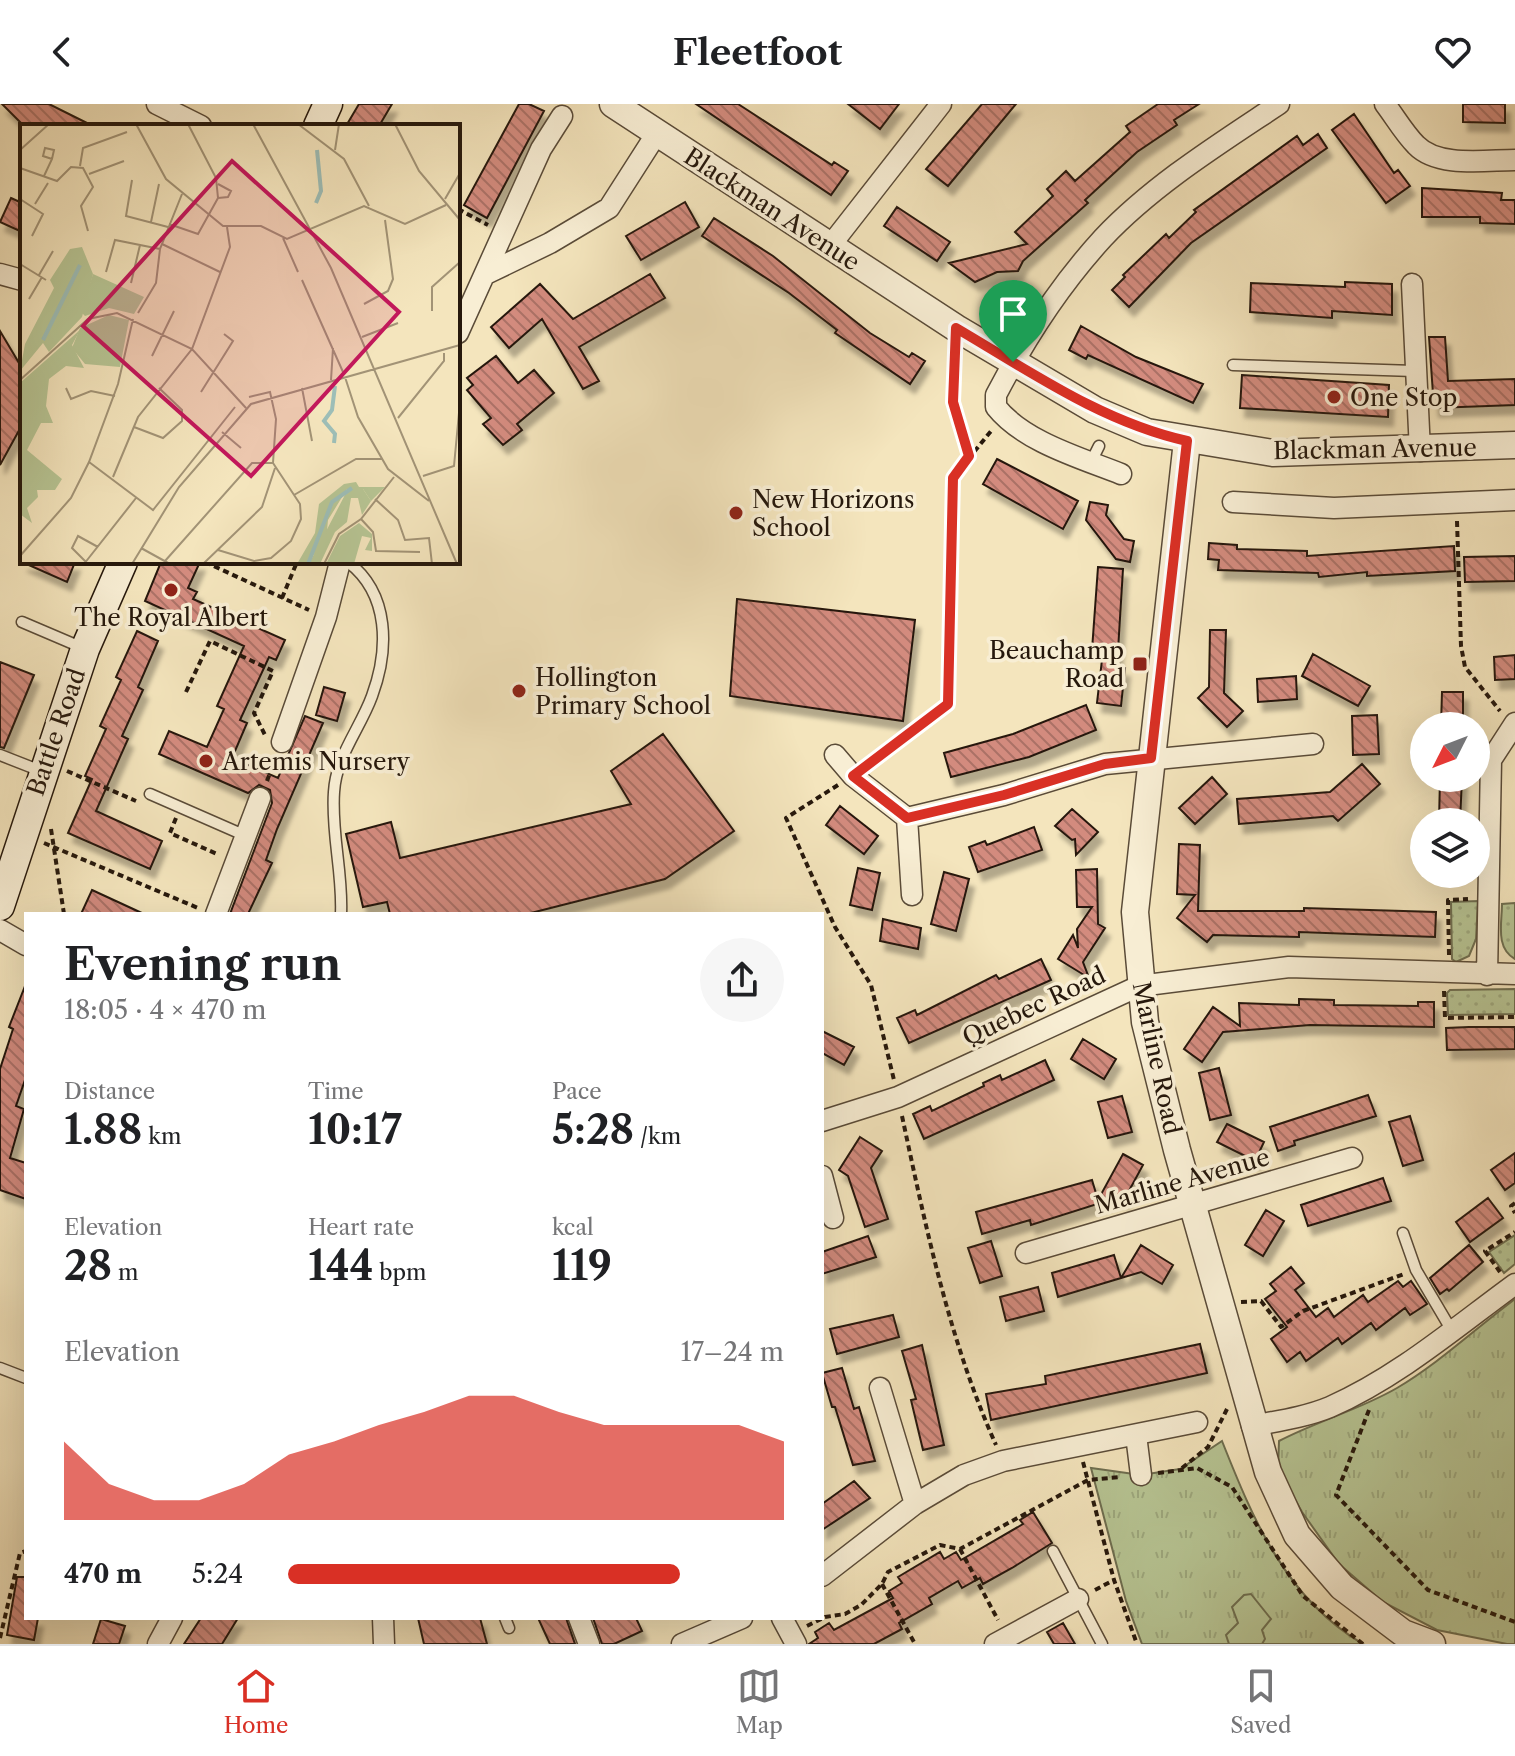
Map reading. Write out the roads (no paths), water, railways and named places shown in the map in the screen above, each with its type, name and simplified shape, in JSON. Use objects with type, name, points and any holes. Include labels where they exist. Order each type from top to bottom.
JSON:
[{"type":"main road","points":[[319,124],[328,104]]},
{"type":"main road","name":"Battle Road","points":[[0,906],[85,649],[122,564]]},
{"type":"street","points":[[157,104],[197,124]]},
{"type":"street","name":"Blackman Avenue","points":[[613,104],[956,328],[1095,410],[1147,432],[1273,453],[1420,451],[1515,445]]},
{"type":"street","points":[[830,246],[941,104]]},
{"type":"street","points":[[1121,474],[1095,454],[1044,442],[1003,417],[996,407],[996,395],[1013,362],[1072,273],[1105,236],[1142,202],[1279,104]]},
{"type":"street","points":[[1385,104],[1417,147],[1431,155],[1444,159],[1515,160]]},
{"type":"street","points":[[460,327],[541,149],[562,116]]},
{"type":"street","points":[[486,274],[550,243],[609,208],[657,133]]},
{"type":"street","points":[[0,274],[20,279]]},
{"type":"street","points":[[1412,284],[1420,451]]},
{"type":"street","name":"Marline Road","points":[[1187,441],[1135,912],[1139,986],[1152,1055],[1252,1426],[1268,1472],[1297,1535],[1342,1587],[1403,1633],[1432,1644]]},
{"type":"street","points":[[1233,502],[1334,508],[1515,500]]},
{"type":"street","points":[[282,742],[326,617],[339,564]]},
{"type":"street","points":[[1487,975],[1491,760],[1514,724]]},
{"type":"street","points":[[907,818],[1004,795],[1105,764],[1313,744]]},
{"type":"street","points":[[835,755],[853,776],[907,818],[912,895]]},
{"type":"street","points":[[215,912],[260,798]]},
{"type":"street","points":[[0,930],[24,944]]},
{"type":"street","name":"Quebec Road","points":[[824,1120],[898,1097],[1139,986],[1289,967],[1515,974]]},
{"type":"street","name":"Marline Avenue","points":[[1026,1253],[1352,1158]]},
{"type":"street","points":[[824,1184],[833,1218]]},
{"type":"street","points":[[1252,1426],[1328,1408],[1359,1393],[1452,1331],[1513,1285]]},
{"type":"street","points":[[880,1388],[915,1504]]},
{"type":"street","points":[[824,1574],[915,1504],[964,1475],[1003,1461],[1197,1422]]},
{"type":"street","points":[[1136,1435],[1141,1475]]},
{"type":"street","points":[[1001,1641],[1078,1599]]},
{"type":"street","points":[[158,1644],[171,1620]]},
{"type":"street","points":[[383,1620],[384,1644]]},
{"type":"street","points":[[580,1620],[589,1644]]},
{"type":"street","points":[[682,1644],[737,1620]]},
{"type":"lane","points":[[1233,365],[1414,371]]},
{"type":"lane","points":[[341,912],[334,790],[341,758],[372,696],[381,664],[384,626],[381,609],[367,580],[350,564]]},
{"type":"lane","points":[[22,622],[85,649]]},
{"type":"lane","points":[[0,755],[41,777]]},
{"type":"lane","points":[[149,800],[246,836]]},
{"type":"lane","points":[[1403,1233],[1416,1270],[1452,1331]]},
{"type":"lane","points":[[0,1368],[24,1377]]},
{"type":"lane","points":[[1053,1551],[1102,1644]]},
{"type":"place","name":"One Stop","points":[[1334,397]]},
{"type":"place","name":"New Horizons School","points":[[736,513]]},
{"type":"place","name":"The Royal Albert","points":[[171,590]]},
{"type":"place","name":"Beauchamp Road","points":[[1140,664]]},
{"type":"place","name":"Hollington Primary School","points":[[519,691]]},
{"type":"place","name":"Artemis Nursery","points":[[206,761]]}]
